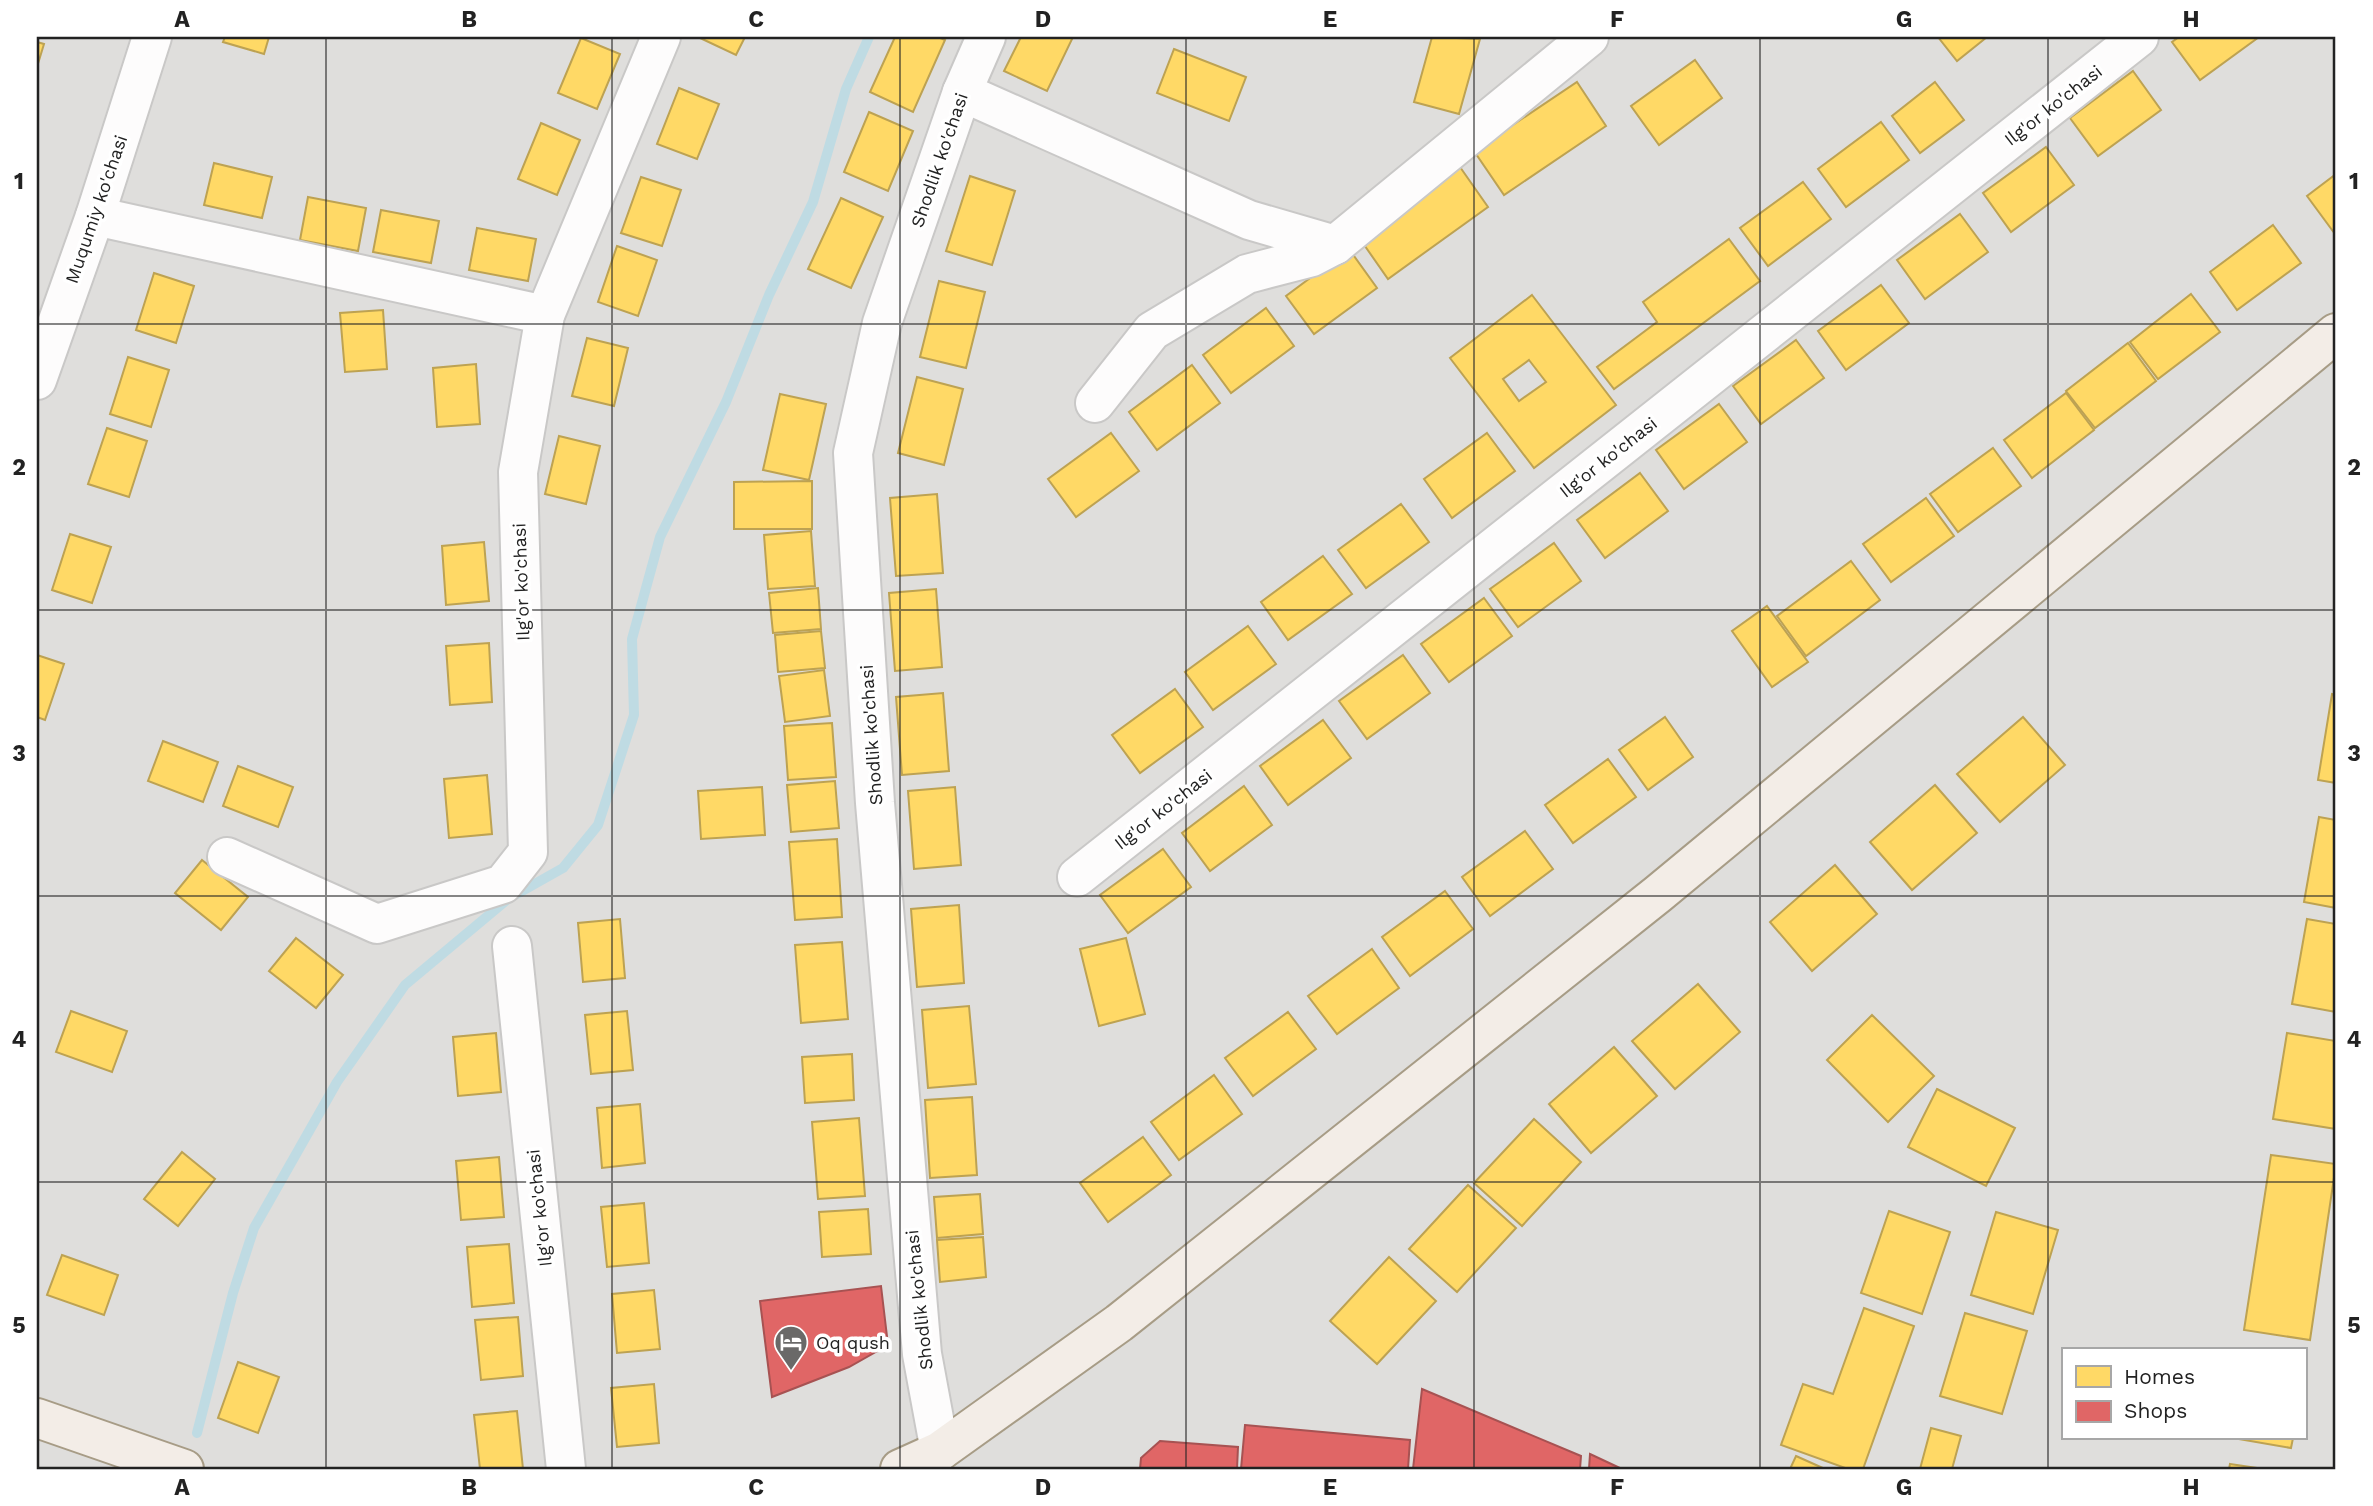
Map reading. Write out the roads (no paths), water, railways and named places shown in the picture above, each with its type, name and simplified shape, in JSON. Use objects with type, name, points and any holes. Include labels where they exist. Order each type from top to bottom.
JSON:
[{"type":"main road","points":[[900,1469],[943,1460],[1119,1322],[1658,894],[2335,335]]},
{"type":"main road","points":[[37,1418],[184,1469]]},
{"type":"street","name":"Muqumiy ko'chasi","points":[[37,380],[95,216],[152,37]]},
{"type":"street","name":"Ilg'or ko'chasi","points":[[227,857],[377,924],[503,884],[528,852],[518,472],[545,315],[662,37]]},
{"type":"street","name":"Shodlik ko'chasi","points":[[943,1460],[922,1354],[875,803],[853,453],[882,323],[962,92],[986,37]]},
{"type":"street","points":[[1095,403],[1152,331],[1247,274],[1312,257],[1335,245],[1589,37]]},
{"type":"street","name":"Ilg'or ko'chasi","points":[[1077,877],[2139,37]]},
{"type":"street","points":[[962,92],[1249,220],[1335,245]]},
{"type":"street","points":[[95,216],[545,315]]},
{"type":"street","name":"Ilg'or ko'chasi","points":[[512,946],[566,1469]]},
{"type":"waterway","points":[[197,1433],[233,1293],[254,1228],[337,1082],[405,985],[508,899],[563,868],[598,825],[634,715],[632,639],[660,537],[726,402],[769,295],[813,202],[846,89],[869,37]]},
{"type":"place","name":"Oq qush","points":[[791,1372]]}]
